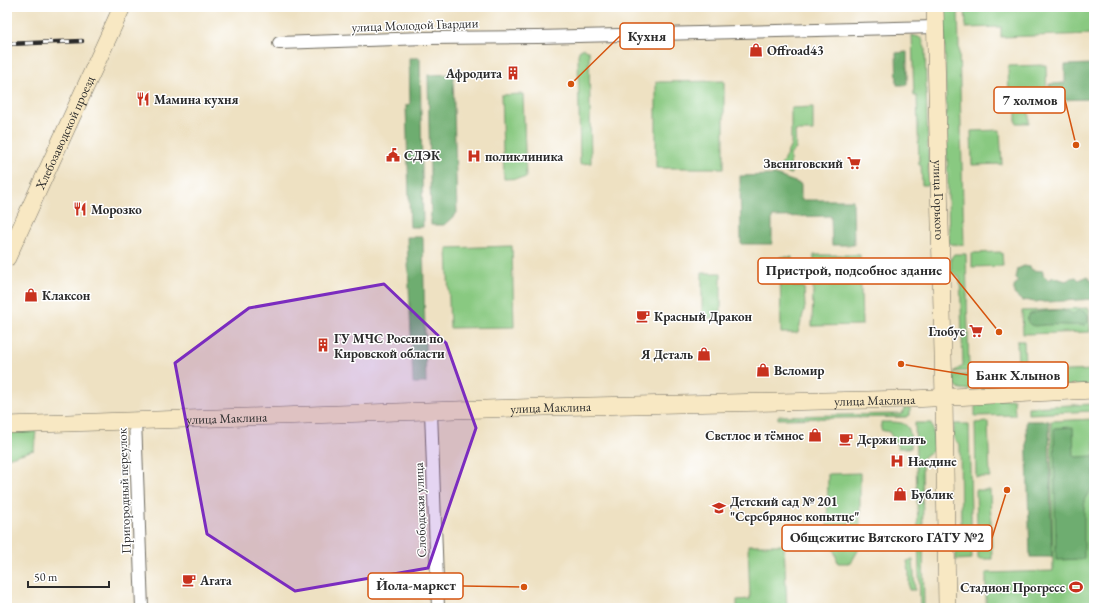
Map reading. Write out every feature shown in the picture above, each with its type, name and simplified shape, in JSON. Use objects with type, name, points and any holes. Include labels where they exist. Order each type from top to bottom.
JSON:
[{"type":"street","name":"Хлебозаводской проезд","points":[[7,258],[122,7]]},
{"type":"street","name":"улица Горького","points":[[934,7],[944,397],[947,608]]},
{"type":"street","name":"улица Молодой Гвардии","points":[[279,43],[420,38],[538,37],[935,27]]},
{"type":"street","name":"улица Маклина","points":[[7,425],[431,411],[944,397],[1094,390]]},
{"type":"street","name":"Слободская улица","points":[[431,411],[438,608]]},
{"type":"street","name":"Пригородный переулок","points":[[135,420],[142,608]]},
{"type":"highlighted area","points":[[384,284],[446,343],[476,428],[428,568],[295,591],[207,534],[175,363],[249,308]]},
{"type":"green space","points":[[944,7],[958,7],[964,244],[955,245],[949,243]]},
{"type":"green space","points":[[965,7],[1094,7],[1094,34],[1001,37],[1001,27],[966,28]]},
{"type":"green space","points":[[912,35],[922,38],[925,48],[929,185],[922,185],[921,165],[919,165],[917,96],[914,96]]},
{"type":"green space","points":[[583,48],[589,52],[591,163],[580,164],[578,55],[579,51]]},
{"type":"green space","points":[[907,52],[907,85],[897,85],[896,53]]},
{"type":"green space","points":[[409,58],[420,58],[423,227],[410,227],[406,105],[410,104]]},
{"type":"green space","points":[[1094,64],[1094,99],[1049,100],[1049,84],[1065,83],[1065,65]]},
{"type":"green space","points":[[1046,65],[1047,101],[1029,101],[1029,123],[1016,123],[1016,102],[1009,102],[1008,66]]},
{"type":"green space","points":[[453,74],[457,213],[444,225],[431,225],[428,75]]},
{"type":"green space","points":[[724,81],[724,168],[656,168],[656,82]]},
{"type":"green space","points":[[523,94],[526,178],[504,179],[501,95]]},
{"type":"green space","points":[[813,107],[813,131],[795,131],[796,149],[790,155],[791,174],[779,170],[791,145],[791,108]]},
{"type":"green space","points":[[1000,130],[1002,164],[972,165],[971,131]]},
{"type":"green space","points":[[775,175],[801,184],[801,200],[853,200],[854,245],[832,245],[831,216],[772,217],[772,244],[741,244],[740,176]]},
{"type":"green space","points":[[407,237],[423,237],[426,383],[413,383]]},
{"type":"green space","points":[[512,246],[514,327],[450,328],[447,248]]},
{"type":"green space","points":[[972,253],[1002,253],[1003,266],[972,267]]},
{"type":"green space","points":[[954,254],[966,254],[969,371],[954,372],[963,365],[960,278],[951,271],[951,258]]},
{"type":"green space","points":[[814,255],[860,255],[862,325],[812,326]]},
{"type":"green space","points":[[780,257],[792,257],[793,287],[804,287],[805,307],[798,333],[781,333]]},
{"type":"green space","points":[[1024,266],[1030,267],[1032,270],[1043,271],[1043,275],[1049,280],[1053,277],[1066,281],[1076,277],[1079,280],[1088,276],[1094,285],[1094,299],[1048,302],[1022,301],[1014,294],[1014,287],[1018,281],[1015,278],[1017,269]]},
{"type":"green space","points":[[702,273],[721,273],[721,318],[702,318]]},
{"type":"green space","points":[[1089,308],[1090,332],[1023,334],[1022,311]]},
{"type":"green space","points":[[1054,310],[1067,311],[1073,314],[1078,310],[1085,312],[1088,315],[1088,322],[1085,325],[1034,326],[1027,320],[1030,314]]},
{"type":"green space","points":[[1017,341],[1024,341],[1025,367],[1018,367]]},
{"type":"green space","points":[[1094,370],[1094,385],[1022,387],[1019,383],[1019,373]]},
{"type":"green space","points":[[1010,373],[1012,375],[1012,388],[1007,388],[1007,382],[997,382],[997,388],[974,389],[974,374]]},
{"type":"green space","points":[[969,374],[970,390],[960,389],[954,384],[953,375]]},
{"type":"green space","points":[[1014,399],[1015,415],[975,416],[975,401]]},
{"type":"green space","points":[[1094,404],[1094,411],[1028,414],[1028,407]]},
{"type":"green space","points":[[905,406],[910,406],[910,415],[906,417],[778,419],[778,416],[902,414]]},
{"type":"green space","points":[[1094,419],[1094,608],[986,608],[986,573],[1053,571],[1051,421]]},
{"type":"green space","points":[[1026,421],[1049,421],[1052,557],[1030,557]]},
{"type":"green space","points":[[881,422],[896,422],[905,425],[910,433],[911,448],[898,448],[889,432],[881,430]]},
{"type":"green space","points":[[988,422],[990,477],[976,477],[975,423]]},
{"type":"green space","points":[[915,423],[931,423],[933,430],[934,450],[922,458],[924,608],[920,608]]},
{"type":"green space","points":[[954,424],[969,424],[972,559],[956,560],[956,540],[961,530],[960,445],[954,439]]},
{"type":"green space","points":[[1073,427],[1074,457],[1094,456],[1094,484],[1084,500],[1084,559],[1056,560],[1054,428]]},
{"type":"green space","points":[[36,431],[34,450],[7,458],[7,432]]},
{"type":"green space","points":[[860,473],[860,547],[851,563],[838,563],[833,547],[827,539],[828,474]]},
{"type":"green space","points":[[976,490],[990,490],[992,559],[978,559]]},
{"type":"green space","points":[[748,545],[784,545],[787,608],[737,608],[737,600],[750,599]]},
{"type":"green space","points":[[913,560],[915,590],[909,590],[909,571],[907,561]]},
{"type":"railway","points":[[7,44],[82,41]]},
{"type":"place","name":"Offroad43","points":[[756,50]]},
{"type":"place","name":"Афродита","points":[[513,73]]},
{"type":"place","name":"Кухня","points":[[571,84]]},
{"type":"place","name":"Мамина кухня","points":[[143,99]]},
{"type":"place","name":"7 холмов","points":[[1076,145]]},
{"type":"place","name":"СДЭК","points":[[393,155]]},
{"type":"place","name":"поликлиника","points":[[474,156]]},
{"type":"place","name":"Звениговский","points":[[854,163]]},
{"type":"place","name":"Морозко","points":[[80,209]]},
{"type":"place","name":"Клаксон","points":[[31,295]]},
{"type":"place","name":"Красный Дракон","points":[[643,316]]},
{"type":"place","name":"Глобус","points":[[976,331]]},
{"type":"place","name":"Пристрой, подсобное здание","points":[[999,332]]},
{"type":"place","name":"ГУ МЧС России по Кировской области","points":[[323,345]]},
{"type":"place","name":"Я Деталь","points":[[704,354]]},
{"type":"place","name":"Банк Хлынов","points":[[901,364]]},
{"type":"place","name":"Веломир","points":[[763,370]]},
{"type":"place","name":"Светлое и тёмное","points":[[815,435]]},
{"type":"place","name":"Держи пять","points":[[846,439]]},
{"type":"place","name":"Наедине","points":[[897,461]]},
{"type":"place","name":"Общежитие Вятского ГАТУ №2","points":[[1007,490]]},
{"type":"place","name":"Бублик","points":[[900,494]]},
{"type":"place","name":"Детский сад № 201 \"Серебряное копытце\"","points":[[719,508]]},
{"type":"place","name":"Агата","points":[[189,580]]},
{"type":"place","name":"Йола-маркет","points":[[524,587]]},
{"type":"place","name":"Стадион Прогресс","points":[[1076,587]]}]
